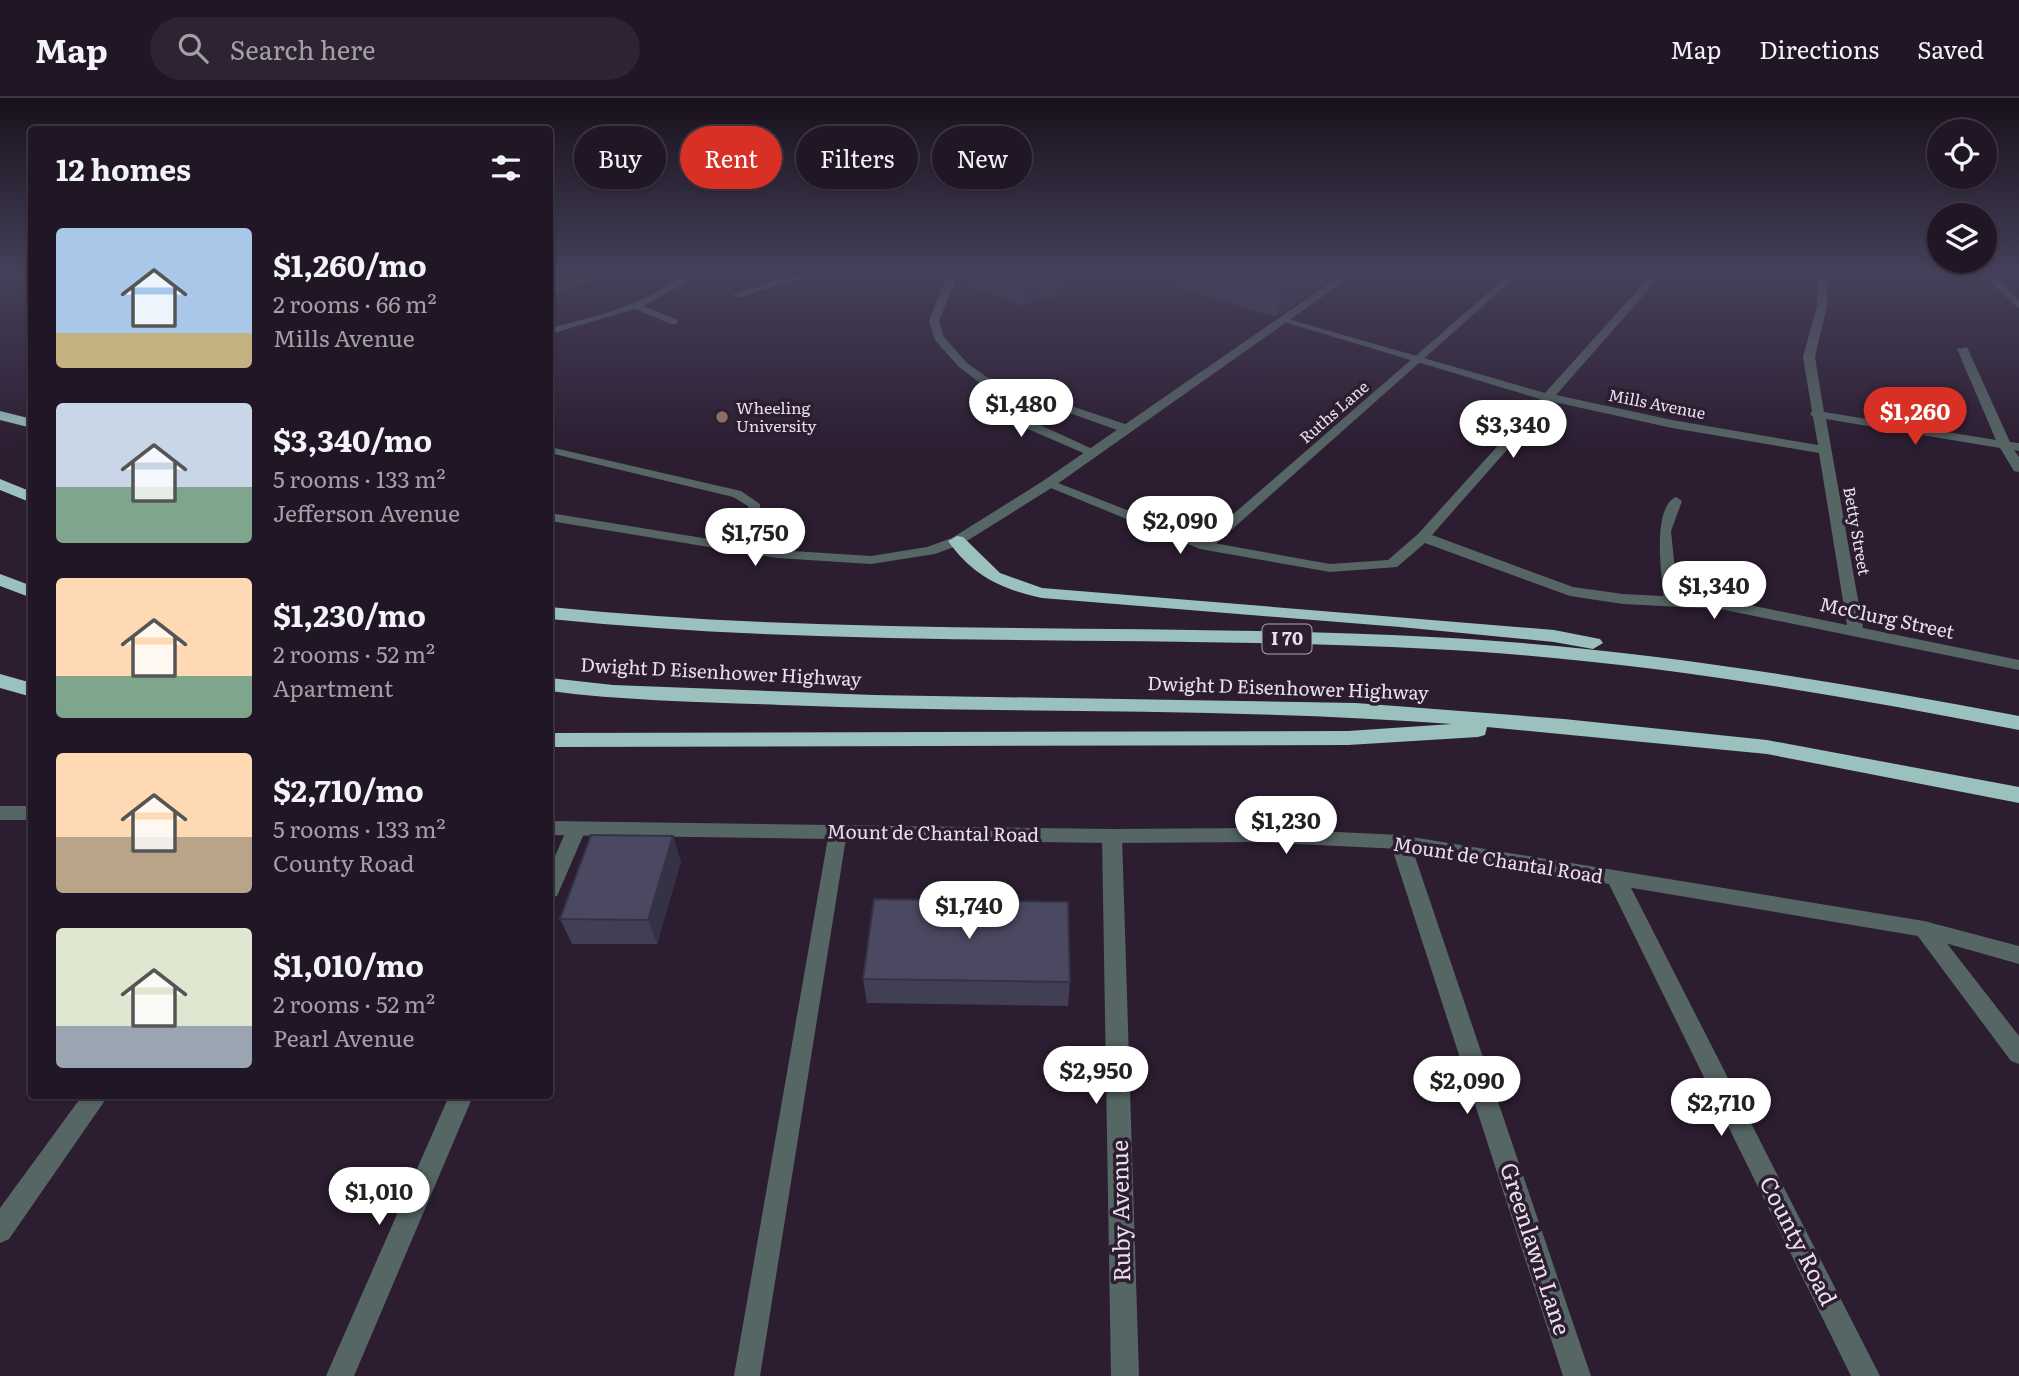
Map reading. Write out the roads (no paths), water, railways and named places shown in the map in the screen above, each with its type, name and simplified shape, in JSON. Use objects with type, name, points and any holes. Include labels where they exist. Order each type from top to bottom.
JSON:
[{"type":"highway","points":[[0,415],[28,423]]},
{"type":"highway","points":[[0,484],[28,496]]},
{"type":"highway","points":[[957,541],[974,563],[1004,585],[1042,593],[1554,636],[1771,678]]},
{"type":"highway","points":[[0,579],[28,591]]},
{"type":"highway","name":"I 70","points":[[553,613],[601,619],[777,628],[1433,643],[1604,656],[1771,678],[2019,723]]},
{"type":"highway","points":[[0,681],[28,689]]},
{"type":"highway","name":"Dwight D Eisenhower Highway","points":[[553,685],[613,692],[874,702],[1356,710],[1564,726],[1767,747],[2019,794]]},
{"type":"highway","points":[[553,740],[1348,737],[1564,726]]},
{"type":"street","points":[[937,333],[939,338],[976,377],[988,384],[1032,426],[1093,452]]},
{"type":"street","points":[[553,517],[748,549],[871,560],[930,551],[957,541],[1048,484],[1265,333]]},
{"type":"street","name":"Mills Avenue","points":[[1330,333],[1547,397],[1672,424],[1825,450]]},
{"type":"street","points":[[1048,484],[1205,547],[1330,568],[1363,568],[1392,564],[1423,537],[1605,333]]},
{"type":"street","name":"Betty Street","points":[[1813,333],[1809,357],[1817,414],[1856,632]]},
{"type":"street","points":[[1963,349],[2005,445],[2019,467]]},
{"type":"street","points":[[976,377],[1127,429]]},
{"type":"street","points":[[1817,414],[2019,447]]},
{"type":"street","name":"McClurg Street","points":[[1423,537],[1570,591],[1623,599],[1720,604],[2019,665]]},
{"type":"street","points":[[0,813],[28,813]]},
{"type":"street","name":"Mount de Chantal Road","points":[[553,828],[1112,836],[1257,835],[1400,842],[1924,929],[2019,955]]},
{"type":"street","points":[[553,883],[576,829]]},
{"type":"street","name":"Ruby Avenue","points":[[1112,836],[1125,1376]]},
{"type":"street","name":"Greenlawn Lane","points":[[1400,842],[1577,1376]]},
{"type":"street","name":"County Road","points":[[1617,880],[1866,1376]]},
{"type":"street","points":[[1924,929],[2019,1054]]},
{"type":"street","points":[[0,1230],[94,1099]]},
{"type":"street","points":[[340,1376],[460,1099]]},
{"type":"lane","name":"Ruths Lane","points":[[1205,547],[1448,333]]},
{"type":"lane","points":[[553,451],[737,494],[754,505],[755,529],[748,549]]},
{"type":"lane","points":[[1671,600],[1665,531],[1676,500]]},
{"type":"lane","points":[[747,1376],[838,832]]},
{"type":"place","name":"Wheeling University","points":[[722,417]]}]
